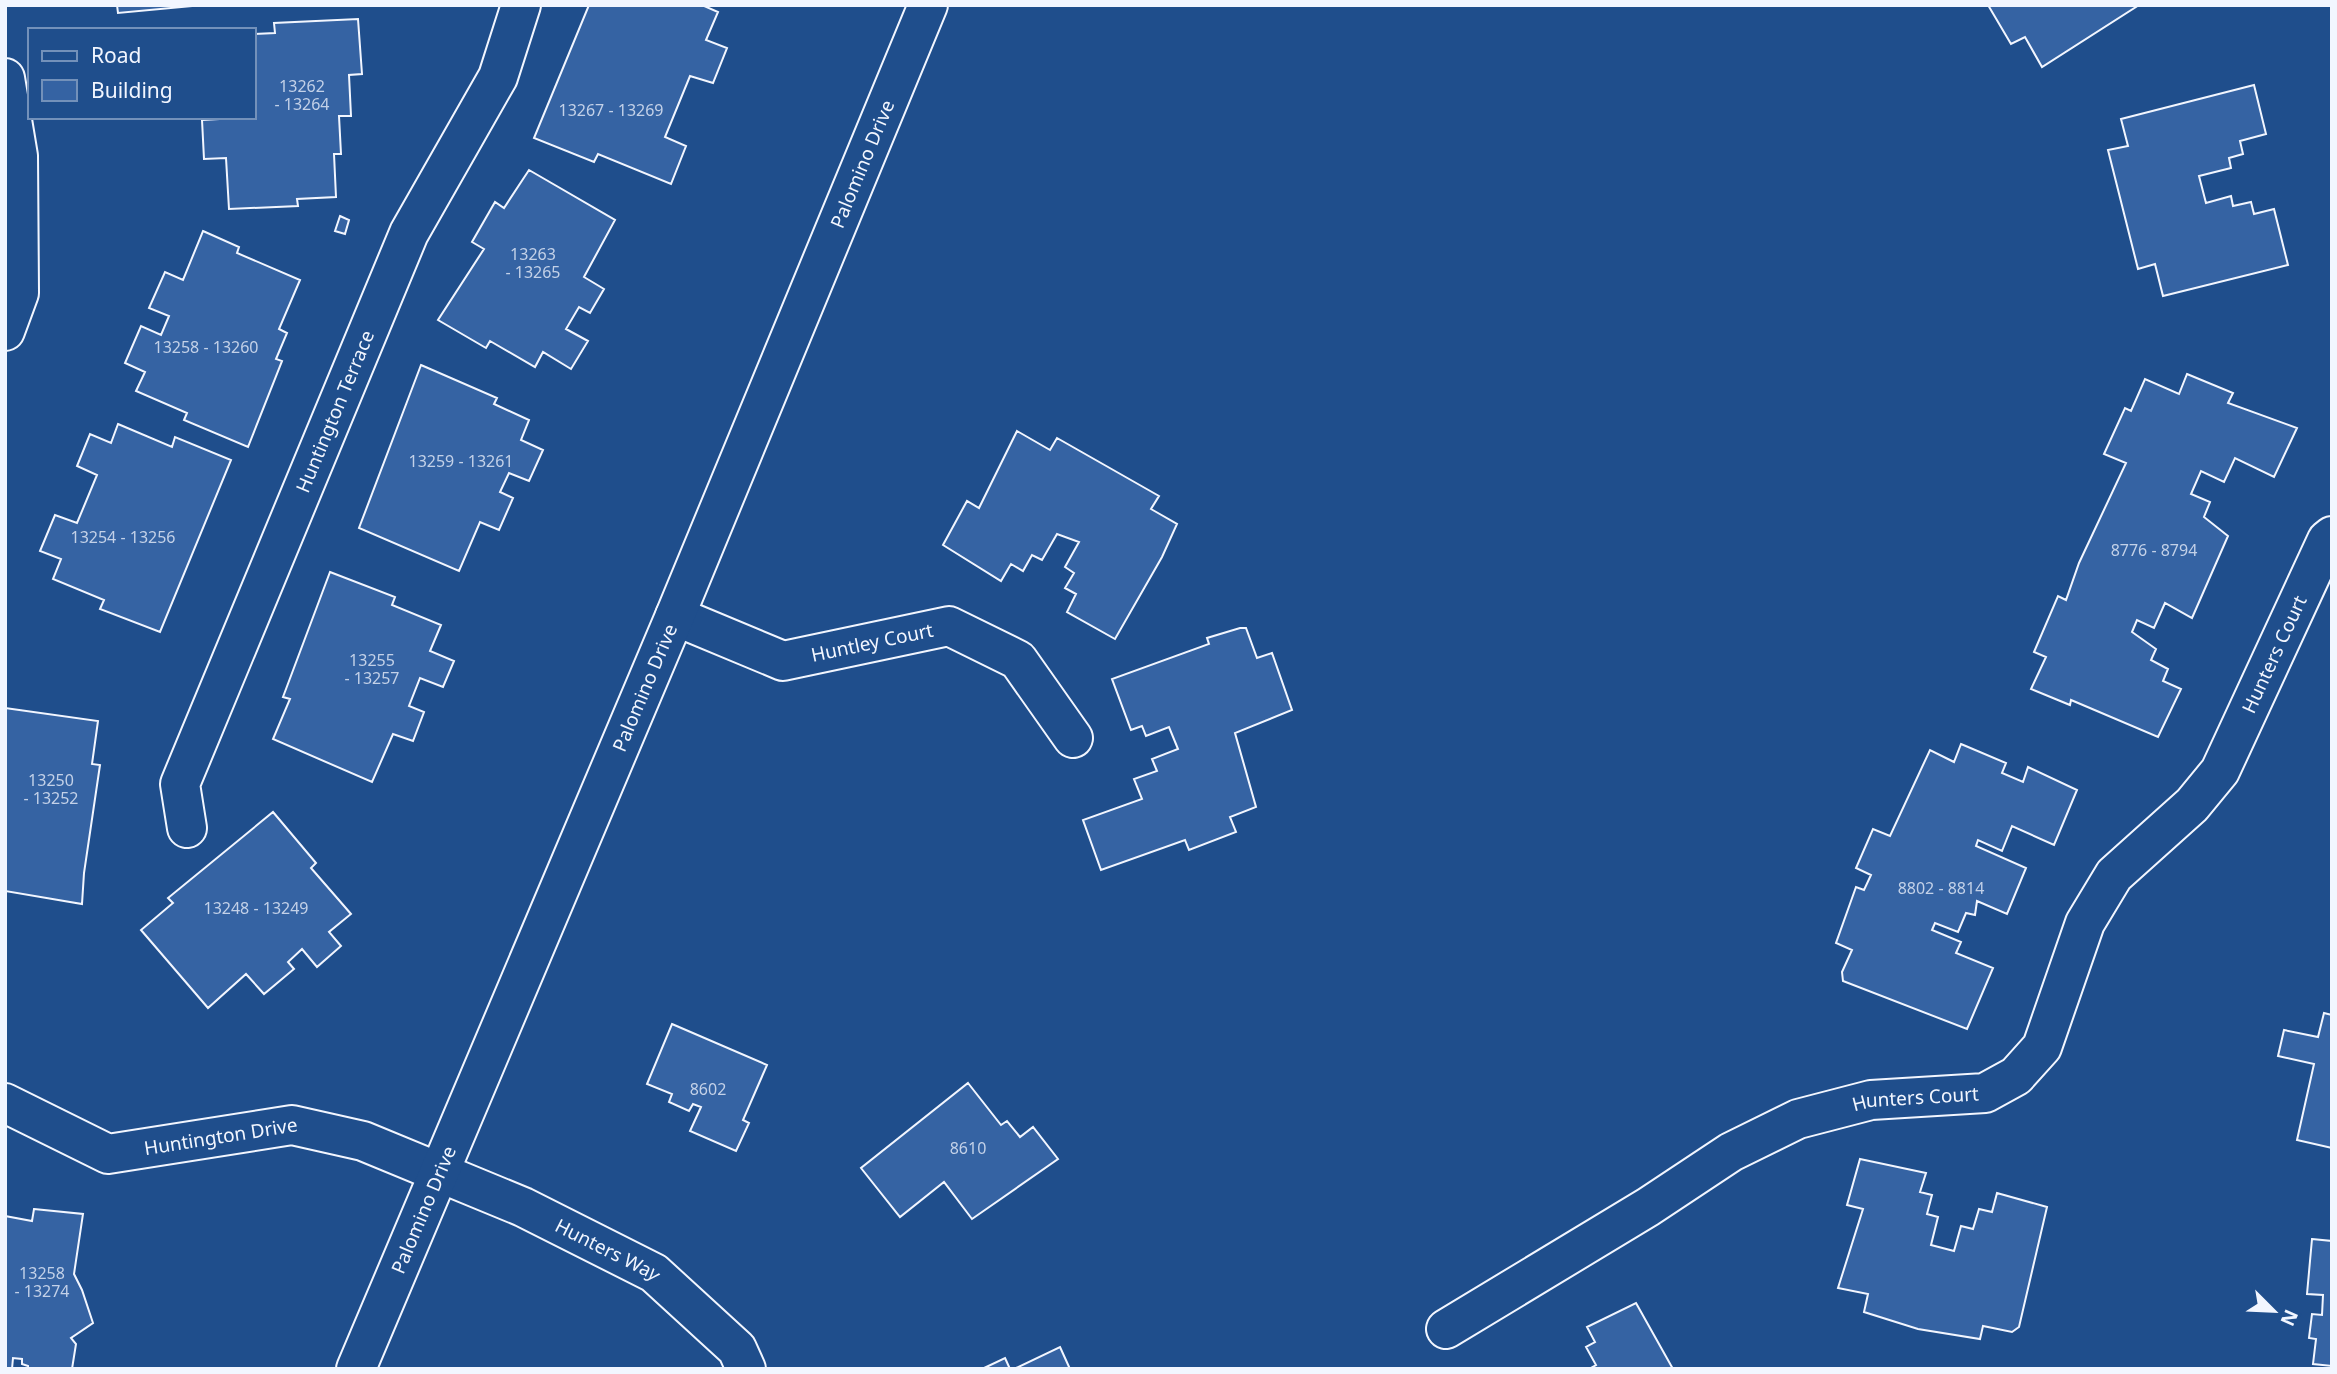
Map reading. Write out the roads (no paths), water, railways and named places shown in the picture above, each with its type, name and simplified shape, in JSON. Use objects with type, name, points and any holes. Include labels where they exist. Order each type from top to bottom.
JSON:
[{"type":"street","name":"Huntington Terrace","points":[[187,828],[180,784],[409,233],[498,78],[521,5]]},
{"type":"street","name":"Palomino Drive","points":[[356,1369],[676,616],[928,5]]},
{"type":"street","points":[[5,78],[18,156],[19,293],[5,331]]},
{"type":"street","name":"Hunters Court","points":[[1446,1329],[1647,1207],[1731,1152],[1798,1119],[1871,1100],[1984,1093],[2017,1076],[2042,1047],[2085,923],[2114,875],[2192,805],[2220,771],[2327,540],[2332,536]]},
{"type":"street","name":"Huntley Court","points":[[676,616],[783,661],[949,626],[1018,660],[1073,738]]},
{"type":"street","name":"Huntington Drive","points":[[5,1103],[108,1154],[292,1125],[363,1141],[440,1171]]},
{"type":"street","name":"Hunters Way","points":[[440,1171],[523,1207],[654,1273],[737,1349],[747,1369]]}]
